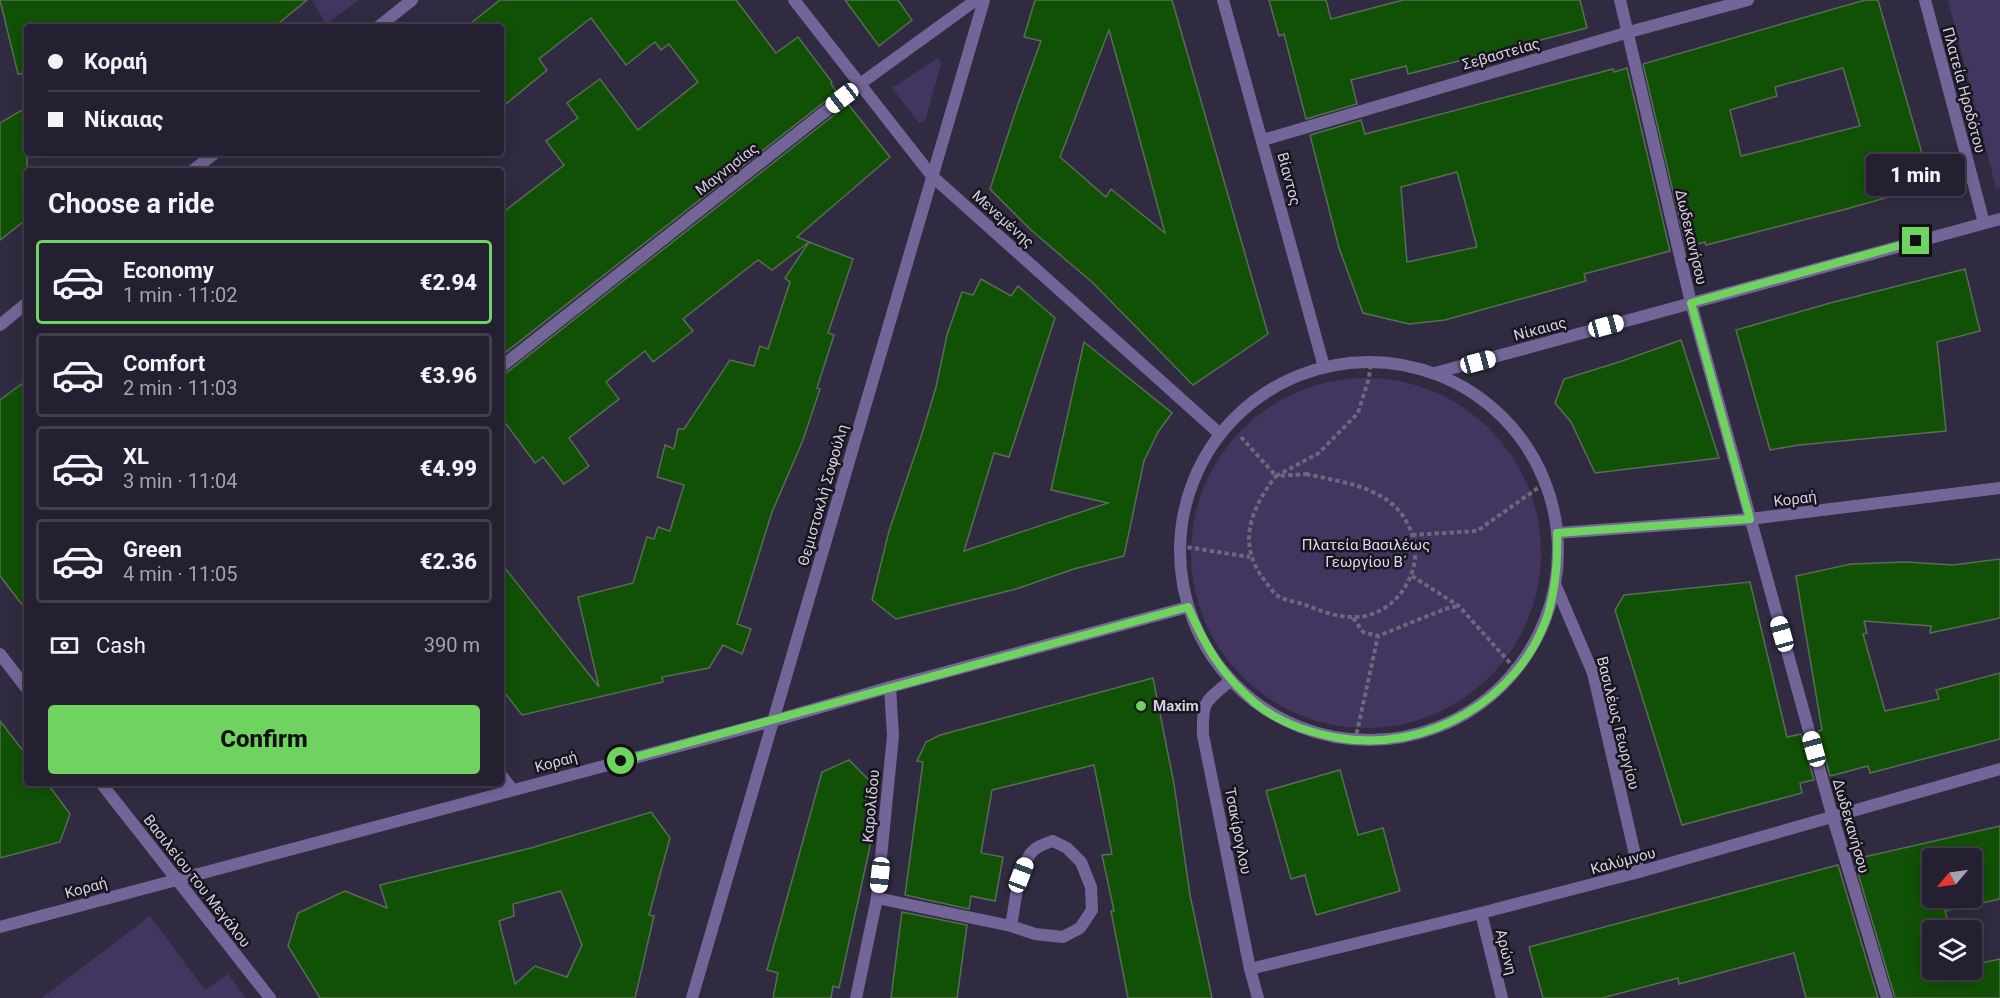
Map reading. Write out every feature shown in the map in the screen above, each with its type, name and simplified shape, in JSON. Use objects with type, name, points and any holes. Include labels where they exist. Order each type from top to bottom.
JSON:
[{"type":"street","points":[[382,24],[412,0]]},
{"type":"street","name":"Μενεμένης","points":[[794,0],[932,176],[1220,434]]},
{"type":"street","name":"Μαγνησίας","points":[[504,364],[860,84],[976,0]]},
{"type":"street","name":"Θεμιστοκλή Σοφούλη","points":[[692,998],[984,0]]},
{"type":"street","name":"Βίαντος","points":[[1223,0],[1324,366]]},
{"type":"street","name":"Δωδεκανήσου","points":[[1620,0],[1691,303],[1833,818],[1887,998]]},
{"type":"street","name":"Σεβαστείας","points":[[1263,140],[1629,32],[1748,0]]},
{"type":"street","name":"Πλατεία Ηροδότου","points":[[1925,0],[1984,223]]},
{"type":"street","points":[[196,168],[211,156]]},
{"type":"street","name":"Νίκαιας","points":[[1435,374],[2000,219]]},
{"type":"street","points":[[0,325],[24,305]]},
{"type":"street","points":[[1371,361],[1404,365],[1435,374],[1471,391],[1502,416],[1527,447],[1545,483],[1553,508],[1558,559],[1556,585],[1535,644],[1517,671],[1491,697],[1461,718],[1427,732],[1392,740],[1355,741],[1321,735],[1287,722],[1257,704],[1231,680],[1205,646],[1188,607],[1182,577],[1180,546],[1183,516],[1191,486],[1203,459],[1229,423],[1257,398],[1289,379],[1324,366],[1371,361]]},
{"type":"street","name":"Κοραή","points":[[1557,533],[1750,519],[2000,488]]},
{"type":"street","name":"Βασιλέως Γεωργίου","points":[[1556,585],[1593,673],[1639,872]]},
{"type":"street","name":"Κοραή","points":[[0,927],[773,721],[1188,607]]},
{"type":"street","points":[[0,654],[24,685]]},
{"type":"street","name":"Τσακίρογλου","points":[[1231,680],[1210,698],[1202,710],[1203,735],[1250,969],[1258,998]]},
{"type":"street","name":"Καρολίδου","points":[[856,998],[877,898],[893,736],[890,687]]},
{"type":"street","name":"Καλύμνου","points":[[1250,969],[1639,872],[2000,769]]},
{"type":"street","points":[[504,779],[512,789]]},
{"type":"street","name":"Βασιλείου του Μεγάλου","points":[[102,786],[270,998]]},
{"type":"street","points":[[877,898],[1011,926],[1035,934],[1063,937],[1080,928],[1092,910],[1091,887],[1082,862],[1067,848],[1053,841],[1040,846],[1029,855],[1021,875],[1011,926]]},
{"type":"street","name":"Αρώνη","points":[[1481,913],[1502,998]]},
{"type":"path","points":[[1276,476],[1306,474],[1366,488],[1396,506],[1411,527],[1416,551],[1412,576],[1398,598],[1378,612],[1353,618],[1329,613],[1278,596],[1261,576],[1250,557],[1249,532],[1254,510],[1261,494],[1276,476],[1318,453],[1358,413],[1369,378],[1371,361]]},
{"type":"path","points":[[1229,423],[1276,476]]},
{"type":"path","points":[[1412,535],[1478,531],[1545,483]]},
{"type":"path","points":[[1180,546],[1250,557]]},
{"type":"path","points":[[1412,576],[1459,606],[1517,671]]},
{"type":"path","points":[[1353,618],[1363,632],[1378,636],[1445,609],[1459,606]]},
{"type":"path","points":[[1355,741],[1378,636]]},
{"type":"green space","points":[[312,0],[359,0],[326,24]]},
{"type":"green space","points":[[1948,0],[2000,0],[2000,187],[1996,188]]},
{"type":"green space","points":[[938,58],[941,64],[925,121],[919,123],[892,88]]},
{"type":"green space","name":"Πλατεία Βασιλέως Γεωργίου Β΄","points":[[1366,378],[1417,386],[1448,399],[1477,418],[1501,442],[1520,471],[1533,502],[1541,553],[1533,604],[1520,635],[1501,664],[1477,688],[1448,707],[1417,720],[1366,728],[1315,720],[1284,707],[1255,688],[1231,664],[1212,635],[1199,604],[1191,553],[1199,502],[1212,471],[1231,442],[1255,418],[1284,399],[1315,386]]},
{"type":"green space","points":[[150,916],[205,990],[228,974],[246,998],[42,998]]},
{"type":"building","points":[[0,0],[307,0],[278,24],[24,24],[24,73],[18,74]]},
{"type":"building","points":[[500,0],[736,0],[776,53],[798,37],[837,92],[504,354],[504,212],[564,165],[546,141],[578,118],[567,103],[600,79],[638,130],[698,82],[669,44],[661,50],[655,42],[626,65],[591,18],[539,59],[547,70],[504,106],[504,24],[470,24]]},
{"type":"building","points":[[845,0],[898,0],[912,20],[879,46]]},
{"type":"building","points":[[1035,0],[1172,0],[1268,334],[1193,385],[1093,283],[1031,230],[990,189],[1041,41],[1024,37]],"holes":[[[1109,30],[1165,233],[1111,189],[1106,197],[1060,157]]]},
{"type":"building","points":[[1269,0],[1326,0],[1331,19],[1403,0],[1580,0],[1587,28],[1408,74],[1406,66],[1351,80],[1357,104],[1306,119],[1284,34],[1279,36]]},
{"type":"building","points":[[1865,0],[1878,0],[1931,185],[1706,245],[1705,242],[1686,247],[1643,64]],"holes":[[[1843,68],[1860,126],[1741,156],[1730,110],[1777,96],[1775,87]]]},
{"type":"building","points":[[1627,68],[1670,251],[1584,274],[1586,281],[1445,320],[1409,324],[1363,313],[1339,248],[1310,135],[1361,120],[1365,134],[1613,69],[1614,72]],"holes":[[[1457,172],[1477,247],[1407,262],[1401,187]]]},
{"type":"building","points":[[848,104],[890,157],[797,237],[809,242],[772,270],[758,260],[683,319],[693,331],[653,362],[645,351],[606,382],[619,399],[569,438],[589,466],[564,484],[543,457],[535,463],[504,421],[504,374]]},
{"type":"building","points":[[24,109],[24,156],[27,156],[27,168],[24,168],[24,221],[0,240],[0,123]]},
{"type":"building","points":[[809,242],[853,259],[828,333],[834,335],[817,388],[820,389],[803,440],[772,512],[737,624],[751,629],[742,654],[723,645],[709,668],[662,677],[663,682],[522,715],[504,692],[504,567],[599,687],[578,597],[633,583],[647,537],[654,539],[658,527],[670,531],[684,485],[657,477],[665,445],[674,449],[678,429],[684,429],[730,360],[754,366],[760,346],[768,349],[790,282],[785,278]]},
{"type":"building","points":[[1965,269],[1980,331],[1937,342],[1946,431],[1799,445],[1770,450],[1736,330],[1830,303]]},
{"type":"building","points":[[981,279],[1011,296],[1018,286],[1055,318],[1009,457],[994,453],[964,551],[1108,503],[1051,490],[1084,342],[1172,413],[1158,432],[1144,461],[1124,556],[1074,569],[1016,589],[896,619],[872,600],[889,531],[921,437],[936,387],[947,335],[962,292],[973,295]]},
{"type":"building","points":[[1681,340],[1719,458],[1595,473],[1571,422],[1555,403],[1564,379]]},
{"type":"building","points":[[24,382],[24,607],[0,576],[0,400]]},
{"type":"building","points":[[2000,559],[2000,618],[1930,633],[1931,626],[1864,621],[1867,633],[1863,634],[1885,711],[1939,699],[1936,690],[2000,673],[2000,739],[1870,773],[1868,766],[1830,776],[1818,731],[1822,730],[1796,576],[1851,564],[1906,562],[1953,565]]},
{"type":"building","points":[[1750,582],[1787,737],[1801,734],[1814,780],[1800,783],[1802,793],[1682,825],[1615,610],[1624,595]]},
{"type":"building","points":[[1153,678],[1174,784],[1190,895],[1212,998],[1128,998],[1102,855],[1112,854],[1094,765],[992,790],[981,853],[1003,857],[995,901],[971,896],[969,909],[905,895],[923,762],[917,761],[926,742],[940,735]]},
{"type":"building","points":[[0,721],[24,752],[24,786],[49,786],[70,814],[60,842],[0,858]]},
{"type":"building","points":[[849,760],[869,780],[874,828],[839,988],[833,986],[831,998],[773,998],[778,973],[767,970],[822,772]]},
{"type":"building","points":[[1340,770],[1358,835],[1383,828],[1400,891],[1316,915],[1305,875],[1291,879],[1266,791]]},
{"type":"building","points":[[651,812],[670,838],[649,915],[654,916],[635,998],[320,998],[288,946],[298,913],[345,891],[387,908],[380,885],[531,848]],"holes":[[[561,891],[582,945],[567,977],[535,966],[515,984],[499,921],[514,916],[513,904]]]},
{"type":"building","points":[[2000,826],[2000,899],[1982,903],[1982,848],[1922,848],[1922,908],[1959,908],[1945,911],[1948,920],[1922,920],[1922,980],[1982,980],[1982,963],[2000,959],[2000,998],[1895,998],[1854,860]]},
{"type":"building","points":[[1838,865],[1878,998],[1806,998],[1794,953],[1679,984],[1678,978],[1602,998],[1543,998],[1529,947]]},
{"type":"building","points":[[902,912],[967,925],[957,998],[891,998]]},
{"type":"place","name":"Maxim","points":[[1141,706]]},
{"type":"route","points":[[621,761],[1188,607],[1205,646],[1231,680],[1257,704],[1287,722],[1321,735],[1355,741],[1392,740],[1427,732],[1461,718],[1491,697],[1517,671],[1535,644],[1556,585],[1557,533],[1750,519],[1691,303],[1916,241]]}]
